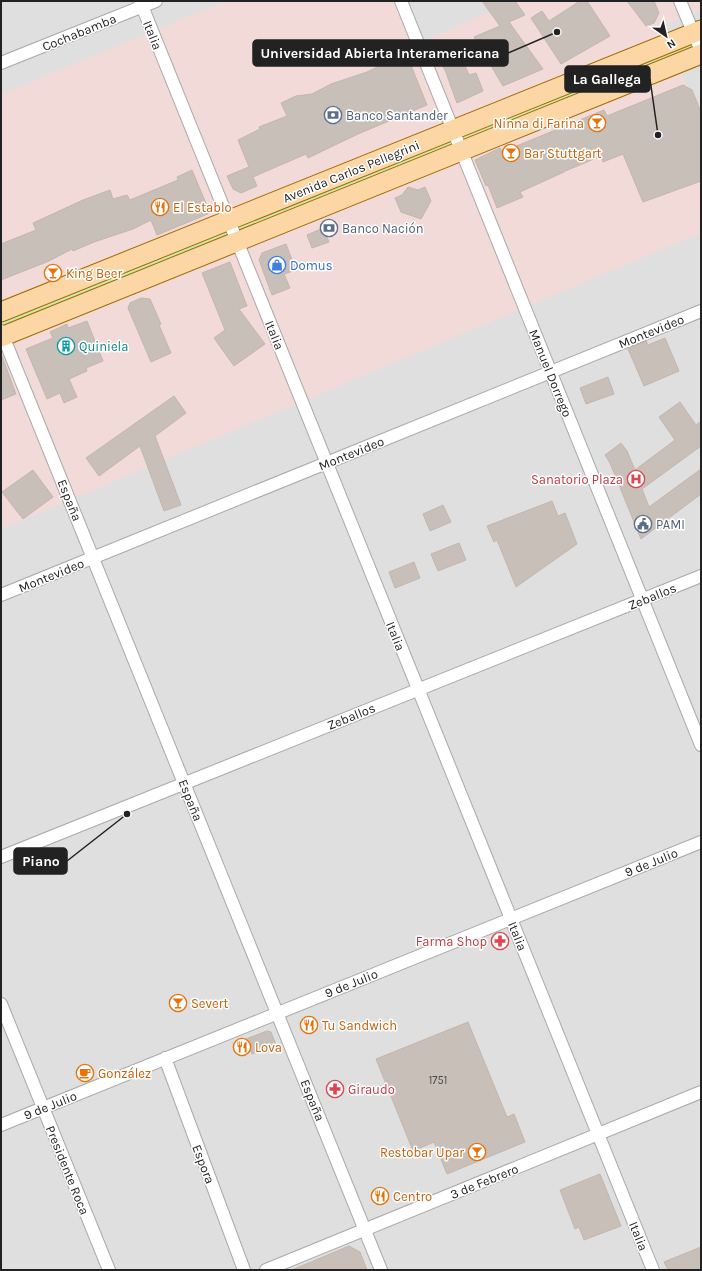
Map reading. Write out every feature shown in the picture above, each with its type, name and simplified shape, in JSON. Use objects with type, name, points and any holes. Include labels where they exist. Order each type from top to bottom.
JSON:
[{"type":"main road","name":"Avenida Carlos Pellegrini","points":[[1,312],[697,31]]},
{"type":"main road","name":"Avenida Carlos Pellegrini","points":[[2,334],[237,242],[701,53]]},
{"type":"street","name":"Cochabamba","points":[[1,63],[141,4],[156,1]]},
{"type":"street","name":"Manuel Dorrego","points":[[401,1],[701,745]]},
{"type":"street","points":[[680,1],[697,31],[701,53]]},
{"type":"street","name":"Italia","points":[[141,4],[653,1270]]},
{"type":"street","name":"Montevideo","points":[[1,595],[701,311]]},
{"type":"street","name":"España","points":[[2,334],[382,1270]]},
{"type":"street","name":"Zeballos","points":[[1,857],[701,576]]},
{"type":"street","name":"9 de Julio","points":[[1,1125],[701,842]]},
{"type":"street","name":"Presidente Roca","points":[[1,1004],[109,1270]]},
{"type":"street","name":"Espora","points":[[165,1058],[244,1270]]},
{"type":"street","name":"3 de Febrero","points":[[266,1270],[701,1092]]},
{"type":"shaded area","points":[[1,1],[701,1],[701,1270],[1,1270]]},
{"type":"shaded area","points":[[226,1],[399,1],[410,47],[514,1],[701,1],[701,11],[663,25],[701,123],[701,233],[1,529],[1,94]]},
{"type":"green space","points":[[701,30],[701,54],[1,337],[1,312]]},
{"type":"building","points":[[482,1],[515,1],[525,15],[509,22],[543,69],[503,86],[474,37],[500,26]]},
{"type":"building","points":[[580,1],[587,1],[610,36],[561,64],[531,18],[542,11],[549,21]]},
{"type":"building","points":[[627,1],[654,1],[659,13],[654,23],[646,26]]},
{"type":"building","points":[[465,45],[469,55],[462,59],[469,75],[476,73],[483,91],[457,103],[445,70],[441,64]]},
{"type":"building","points":[[406,53],[427,105],[358,134],[308,158],[306,154],[253,177],[257,186],[241,193],[233,189],[227,176],[249,167],[238,140],[260,129],[259,127],[287,116],[281,103],[296,96],[312,94],[331,84],[367,72]]},
{"type":"building","points":[[683,85],[692,90],[701,112],[701,181],[643,202],[623,154],[603,162],[601,156],[520,192],[523,197],[497,208],[488,185],[486,186],[475,160],[500,148],[502,152],[604,110],[607,116]]},
{"type":"building","points":[[192,170],[210,213],[157,235],[151,220],[133,229],[94,242],[73,251],[72,249],[49,261],[1,280],[1,244],[36,230],[33,223],[83,200],[110,190],[113,199],[127,195],[130,200],[178,180],[177,177]]},
{"type":"building","points":[[408,187],[418,190],[425,187],[431,201],[421,219],[401,212],[395,198],[402,195]]},
{"type":"building","points":[[323,228],[329,242],[312,248],[307,235]]},
{"type":"building","name":"Domus","points":[[286,244],[296,270],[284,274],[290,288],[272,295],[259,260],[262,253]]},
{"type":"building","points":[[230,262],[247,306],[239,309],[265,344],[234,366],[214,338],[225,330],[202,273]]},
{"type":"building","points":[[141,298],[150,299],[171,353],[151,362],[128,308],[130,303]]},
{"type":"building","points":[[87,321],[103,361],[86,368],[87,371],[69,379],[77,397],[64,403],[60,393],[47,399],[26,349],[53,338],[50,332],[67,324],[68,328]]},
{"type":"building","points":[[665,338],[679,371],[644,386],[628,349],[646,341],[648,345]]},
{"type":"building","points":[[1,356],[16,394],[1,400]]},
{"type":"building","points":[[608,377],[614,394],[586,404],[580,388]]},
{"type":"building","points":[[174,396],[186,413],[155,436],[181,505],[164,511],[140,446],[99,476],[86,458]]},
{"type":"building","points":[[680,402],[696,425],[701,421],[701,446],[642,489],[649,507],[701,469],[701,494],[641,539],[610,463],[605,455],[621,443],[627,451],[635,470],[675,440],[659,417]]},
{"type":"building","points":[[33,470],[53,497],[23,519],[2,492]]},
{"type":"building","points":[[552,501],[558,516],[565,513],[577,544],[516,587],[497,540],[494,542],[487,526]]},
{"type":"building","points":[[443,505],[451,522],[430,531],[423,514]]},
{"type":"building","points":[[459,543],[466,560],[438,571],[431,554]]},
{"type":"building","points":[[414,562],[420,578],[395,588],[389,572]]},
{"type":"building","points":[[468,1022],[507,1117],[514,1114],[525,1142],[447,1174],[434,1142],[413,1151],[376,1059]]},
{"type":"building","points":[[267,1031],[271,1032],[276,1045],[252,1054],[246,1039]]},
{"type":"building","points":[[600,1174],[621,1226],[584,1240],[579,1227],[575,1229],[560,1190]]},
{"type":"building","points":[[349,1246],[360,1252],[367,1270],[292,1270]]},
{"type":"building","points":[[701,1247],[701,1270],[668,1270],[664,1262]]},
{"type":"place","name":"Universidad Abierta Interamericana","points":[[557,32]]},
{"type":"place","name":"Banco Santander","points":[[333,115]]},
{"type":"place","name":"Ninna di Farina","points":[[597,123]]},
{"type":"place","name":"La Gallega","points":[[658,135]]},
{"type":"place","name":"Bar Stuttgart","points":[[511,153]]},
{"type":"place","name":"El Establo","points":[[160,207]]},
{"type":"place","name":"Banco Nación","points":[[329,228]]},
{"type":"place","name":"Domus","points":[[277,265]]},
{"type":"place","name":"King Beer","points":[[53,273]]},
{"type":"place","name":"Quiniela","points":[[66,346]]},
{"type":"place","name":"Sanatorio Plaza","points":[[636,479]]},
{"type":"place","name":"PAMI","points":[[643,524]]},
{"type":"place","name":"Piano","points":[[127,814]]},
{"type":"place","name":"Farma Shop","points":[[500,941]]},
{"type":"place","name":"Severt","points":[[178,1003]]},
{"type":"place","name":"Tu Sandwich","points":[[309,1025]]},
{"type":"place","name":"Lova","points":[[242,1047]]},
{"type":"place","name":"González","points":[[85,1073]]},
{"type":"place","name":"Giraudo","points":[[335,1089]]},
{"type":"place","name":"Restobar Upar","points":[[477,1152]]},
{"type":"place","name":"Centro","points":[[380,1196]]}]
